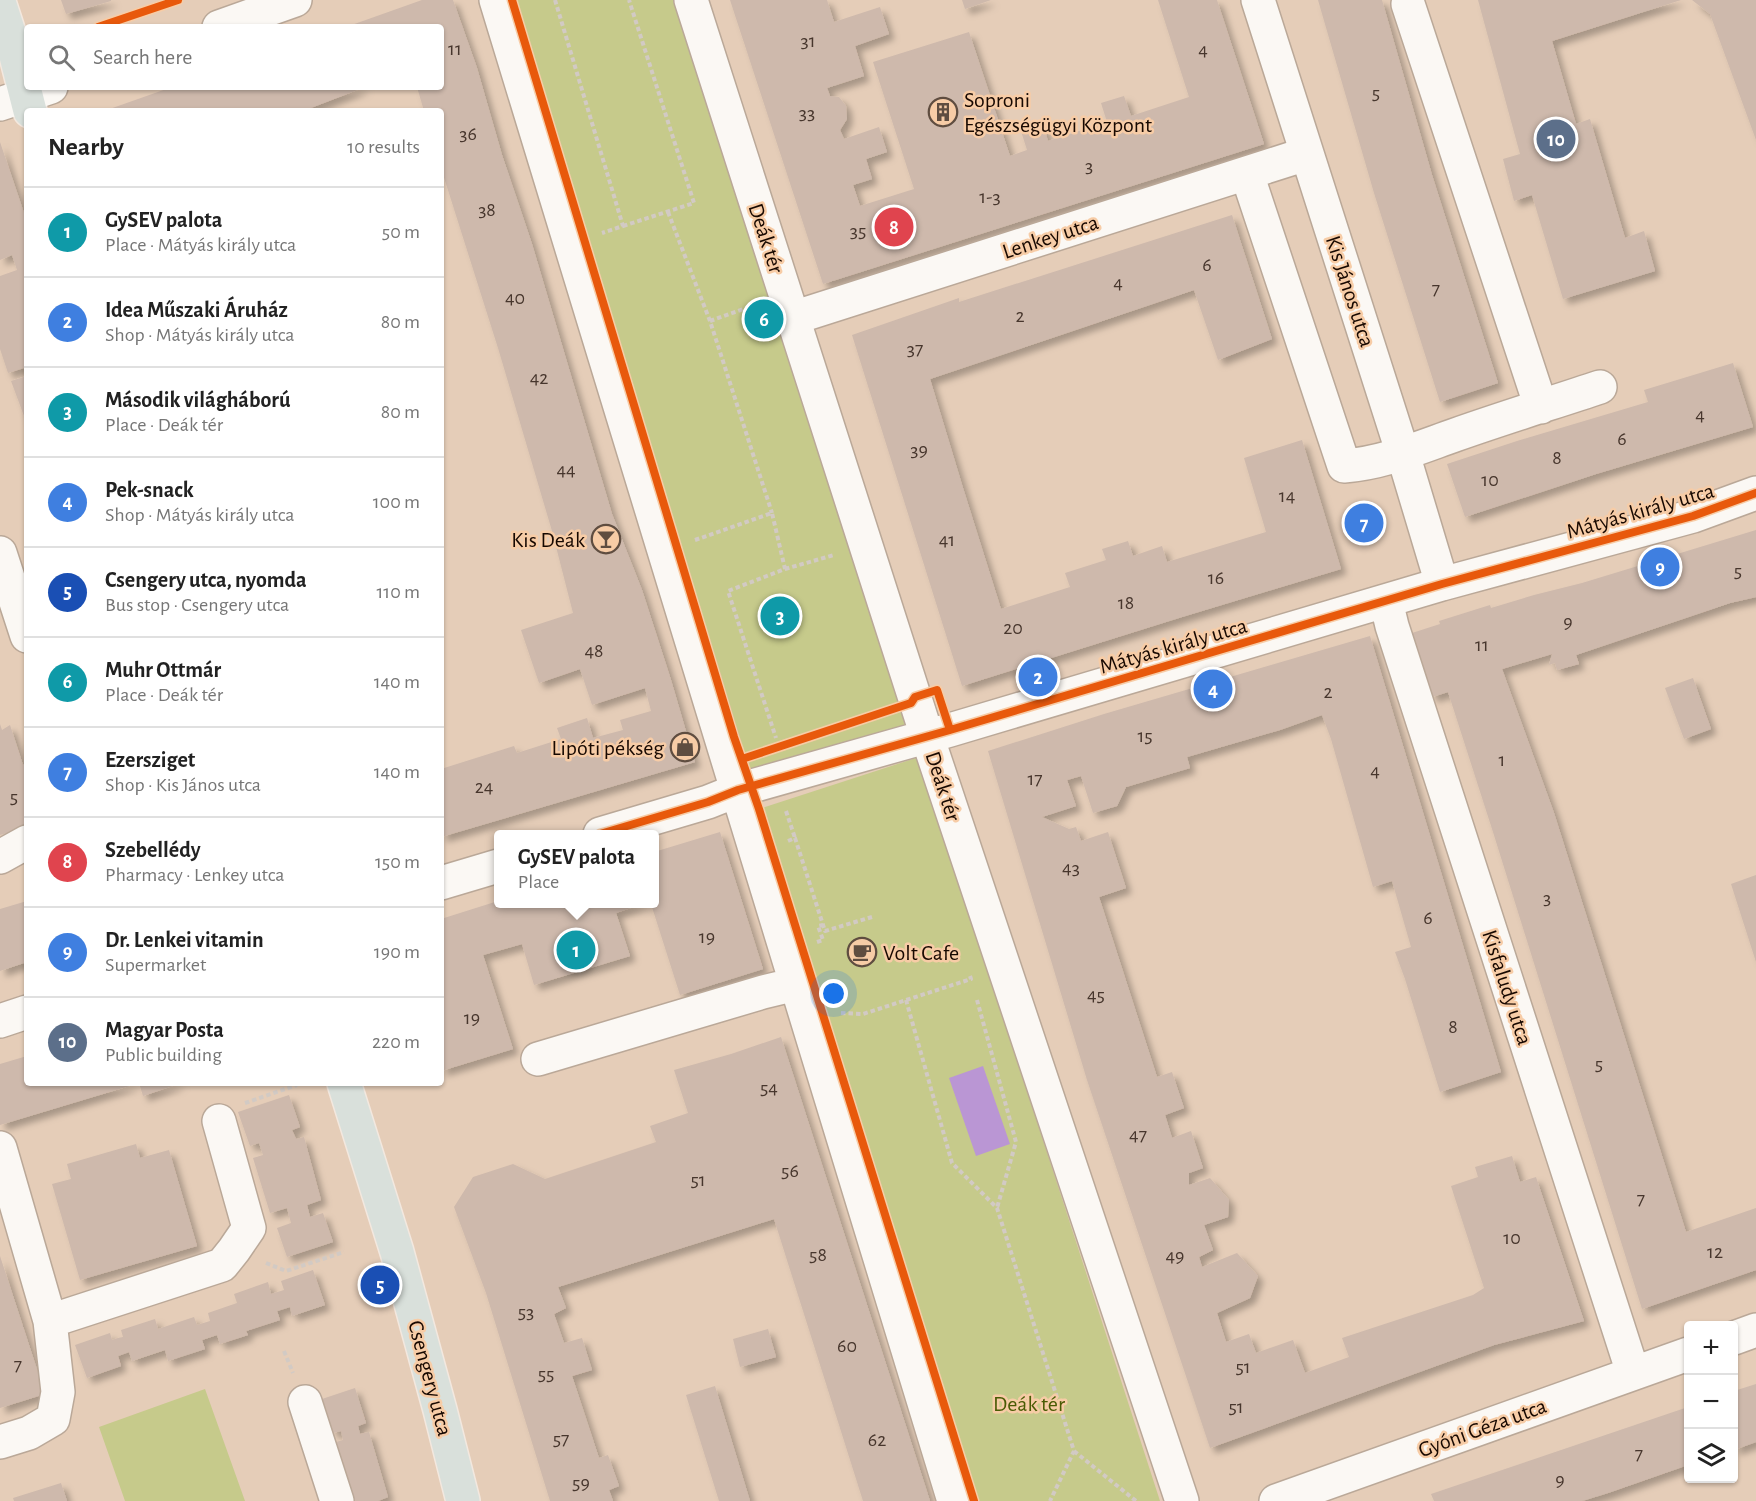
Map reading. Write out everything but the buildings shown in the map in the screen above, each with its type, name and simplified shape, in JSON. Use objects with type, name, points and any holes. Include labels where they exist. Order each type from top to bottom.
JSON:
[{"type":"main road","points":[[0,5],[24,88]]},
{"type":"main road","name":"Csengery utca","points":[[345,1086],[396,1251],[463,1501]]},
{"type":"street","points":[[227,24],[295,0]]},
{"type":"street","points":[[496,0],[954,1501]]},
{"type":"street","name":"Deák tér","points":[[691,0],[927,736],[1182,1501]]},
{"type":"street","name":"Kis János utca","points":[[1258,0],[1404,454],[1442,584]]},
{"type":"street","points":[[1408,4],[1541,407]]},
{"type":"street","name":"Lenkey utca","points":[[793,318],[1306,154]]},
{"type":"street","points":[[1247,174],[1344,466],[1364,464],[1404,454],[1456,434],[1600,387]]},
{"type":"street","name":"Mátyás király utca","points":[[614,830],[708,802],[738,790],[1442,584],[1693,516],[1756,493]]},
{"type":"street","points":[[0,553],[24,627]]},
{"type":"street","name":"Kisfaludy utca","points":[[1386,601],[1633,1373]]},
{"type":"street","points":[[0,857],[24,844]]},
{"type":"street","points":[[444,882],[494,867]]},
{"type":"street","points":[[538,1059],[796,984]]},
{"type":"street","points":[[0,1021],[24,1013]]},
{"type":"street","points":[[50,1321],[222,1265],[249,1228],[219,1121]]},
{"type":"street","points":[[0,1148],[50,1321],[58,1392],[53,1419],[29,1433],[0,1442]]},
{"type":"street","points":[[1738,1337],[1756,1330]]},
{"type":"street","name":"Gyóni Géza utca","points":[[1276,1501],[1684,1356]]},
{"type":"street","points":[[305,1402],[337,1501]]},
{"type":"path","points":[[555,0],[622,226]]},
{"type":"path","points":[[606,244],[602,232],[693,204],[629,0]]},
{"type":"path","points":[[668,212],[710,321],[772,513],[785,569]]},
{"type":"path","points":[[694,540],[772,513]]},
{"type":"path","points":[[776,738],[728,591],[785,569],[834,555],[837,566]]},
{"type":"path","points":[[785,807],[825,931],[872,917]]},
{"type":"path","points":[[789,852],[786,841],[795,838]]},
{"type":"path","points":[[823,925],[818,926],[823,940]]},
{"type":"path","points":[[832,1012],[863,1014],[971,980],[968,968]]},
{"type":"path","points":[[974,990],[1016,1142],[997,1208]]},
{"type":"path","points":[[906,1000],[952,1163],[997,1208],[1074,1451],[1136,1501]]},
{"type":"path","points":[[219,1121],[226,1110],[294,1086]]},
{"type":"path","points":[[234,1250],[286,1271],[344,1252]]},
{"type":"path","points":[[1050,1501],[1074,1451]]},
{"type":"green space","points":[[503,0],[685,0],[909,724],[746,772]]},
{"type":"green space","name":"Deák tér","points":[[919,757],[1160,1501],[960,1501],[759,809]]},
{"type":"green space","points":[[205,1389],[245,1501],[125,1501],[99,1427]]},
{"type":"shaded area","points":[[983,1066],[1010,1144],[976,1156],[949,1078]]},
{"type":"cycle path","points":[[107,24],[178,0]]},
{"type":"cycle path","points":[[512,0],[734,737],[759,809],[974,1501]]},
{"type":"cycle path","points":[[614,830],[708,802],[738,790],[950,730],[1442,584],[1693,516],[1756,493]]},
{"type":"cycle path","points":[[742,759],[911,703],[915,697],[937,690],[950,730]]},
{"type":"place","name":"Soproni Egészségügyi Központ","points":[[943,112]]},
{"type":"place","name":"Magyar Posta","points":[[1556,139]]},
{"type":"place","name":"Szebellédy","points":[[894,227]]},
{"type":"place","name":"Muhr Ottmár","points":[[764,319]]},
{"type":"place","name":"Ezersziget","points":[[1364,523]]},
{"type":"place","name":"Kis Deák","points":[[606,539]]},
{"type":"place","name":"Dr. Lenkei vitamin","points":[[1660,567]]},
{"type":"place","name":"Második világháború","points":[[780,616]]},
{"type":"place","name":"Idea Műszaki Áruház","points":[[1038,677]]},
{"type":"place","name":"Pek-snack","points":[[1213,689]]},
{"type":"place","name":"Lipóti pékség","points":[[685,747]]},
{"type":"place","name":"GySEV palota","points":[[576,950]]},
{"type":"place","name":"Volt Cafe","points":[[862,952]]},
{"type":"place","name":"Csengery utca, nyomda","points":[[380,1285]]}]
